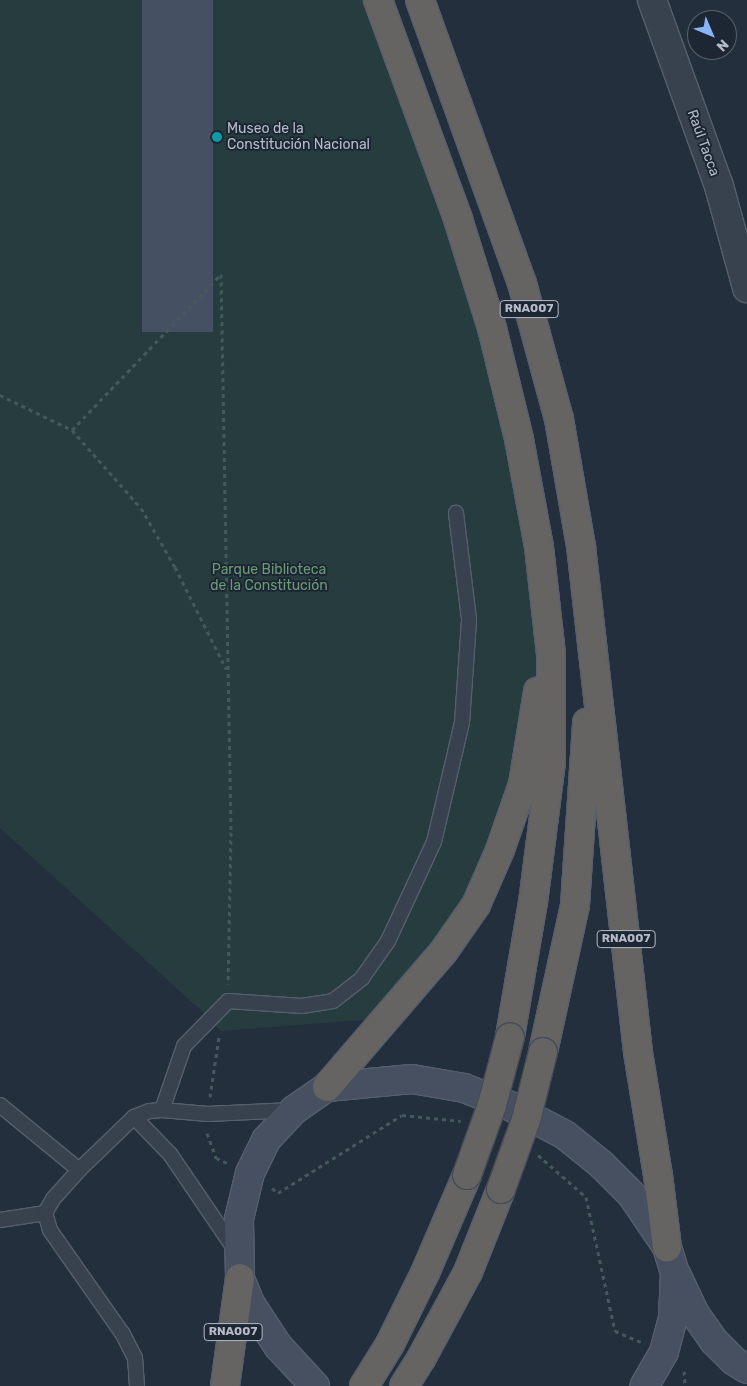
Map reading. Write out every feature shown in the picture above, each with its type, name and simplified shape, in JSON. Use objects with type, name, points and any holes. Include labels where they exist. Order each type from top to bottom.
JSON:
[{"type":"highway","name":"RNA007","points":[[364,1386],[390,1344],[425,1273],[467,1175],[492,1105],[510,1037],[533,902],[551,762],[551,654],[539,547],[519,438],[492,328],[458,219],[378,0]]},
{"type":"highway","name":"RNA007","points":[[420,0],[522,283],[556,410],[582,546],[638,1052],[658,1175],[667,1247]]},
{"type":"highway","name":"RNA007","points":[[327,1088],[444,951],[476,906],[500,850],[523,784],[539,682],[539,547]]},
{"type":"highway","name":"RNA007","points":[[404,1386],[421,1359],[468,1272],[526,1120],[543,1052],[575,906],[586,758],[590,630]]},
{"type":"highway","name":"RNA007","points":[[225,1386],[239,1266]]},
{"type":"main road","points":[[315,1386],[278,1346],[250,1303],[239,1266],[239,1219],[250,1173],[266,1140],[294,1110],[327,1088],[412,1079],[464,1088],[510,1106],[565,1135],[602,1165],[631,1194],[667,1247],[675,1273],[695,1314],[709,1334],[734,1361],[747,1369]]},
{"type":"main road","points":[[644,1386],[664,1352],[673,1318],[675,1273]]},
{"type":"street","name":"Raúl Tacca","points":[[652,0],[719,186],[747,288]]},
{"type":"lane","points":[[162,1110],[184,1046],[228,1001],[302,1006],[333,1001],[362,978],[388,941],[434,842],[462,723],[469,618],[456,513]]},
{"type":"lane","points":[[0,1105],[79,1170]]},
{"type":"lane","points":[[137,1386],[135,1358],[122,1333],[50,1230],[45,1213],[53,1199],[79,1170],[134,1117],[150,1111],[162,1110],[208,1114],[294,1110]]},
{"type":"lane","points":[[134,1117],[170,1154],[239,1266]]},
{"type":"lane","points":[[0,1220],[45,1213]]},
{"type":"path","points":[[72,430],[222,274],[231,832],[228,1001],[220,1031],[206,1129],[216,1158],[250,1173],[278,1193],[402,1115],[469,1121]]},
{"type":"path","points":[[0,395],[72,430],[141,508],[176,567],[227,672]]},
{"type":"path","points":[[531,1149],[586,1197],[615,1331],[682,1360],[685,1386]]},
{"type":"green space","name":"Parque Biblioteca de la Constitución","points":[[0,0],[378,0],[458,219],[539,547],[539,682],[500,850],[388,1018],[220,1031],[206,1015],[0,828]]},
{"type":"building","points":[[142,0],[213,0],[213,332],[142,332]]},
{"type":"place","name":"Museo de la Constitución Nacional","points":[[217,137]]}]
